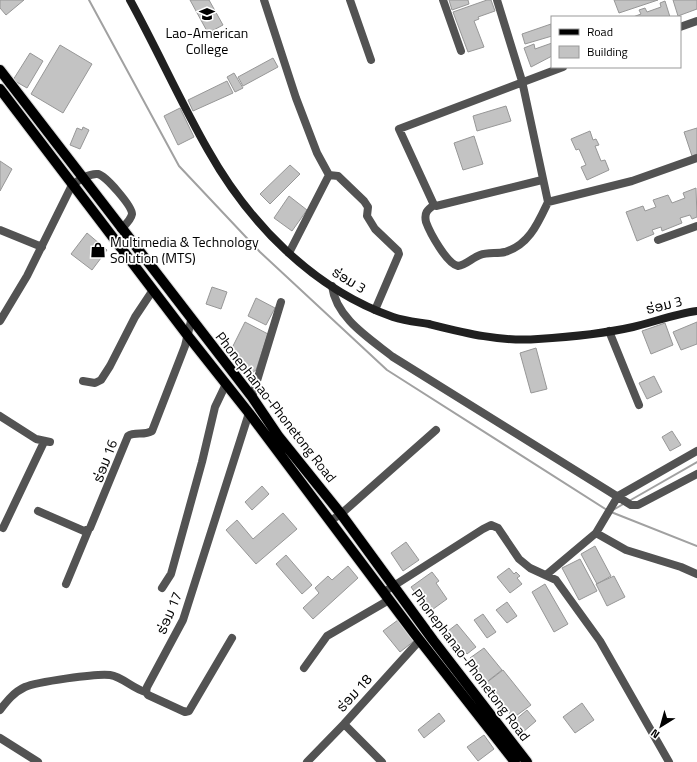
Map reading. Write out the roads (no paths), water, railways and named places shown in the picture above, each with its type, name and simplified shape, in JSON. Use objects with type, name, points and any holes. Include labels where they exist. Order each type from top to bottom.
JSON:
[{"type":"main road","name":"Phonephanao-Phonetong Road","points":[[0,70],[191,321],[252,398],[275,440],[330,521],[386,596],[515,762]]},
{"type":"main road","name":"Phonephanao-Phonetong Road","points":[[0,89],[188,336],[249,413],[341,514],[393,586],[527,762]]},
{"type":"street","name":"ຮ່ອມ 3","points":[[130,0],[208,151],[236,194],[264,227],[289,253],[332,286],[375,310],[395,317],[466,334],[510,340],[537,340],[608,331],[697,310]]},
{"type":"street","points":[[264,0],[296,98],[317,153],[329,176]]},
{"type":"street","points":[[350,0],[371,60]]},
{"type":"street","points":[[443,0],[461,51]]},
{"type":"street","points":[[497,0],[522,81],[542,180],[548,202],[536,226],[525,241],[514,249],[502,253],[479,255],[458,266],[451,263],[426,222],[425,216],[427,210],[434,205],[436,206],[542,180]]},
{"type":"street","points":[[681,27],[697,21]]},
{"type":"street","points":[[434,205],[399,129],[522,81],[560,68]]},
{"type":"street","points":[[548,202],[632,181],[697,158]]},
{"type":"street","points":[[0,321],[27,276],[72,185],[82,178],[95,174],[100,175],[130,206],[132,214],[130,219],[121,229]]},
{"type":"street","points":[[289,253],[329,176]]},
{"type":"street","points":[[329,176],[338,176],[364,201],[368,207],[368,216],[375,229],[398,251],[399,254],[375,310]]},
{"type":"street","points":[[658,240],[697,226]]},
{"type":"street","points":[[0,230],[42,247]]},
{"type":"street","points":[[332,286],[334,300],[341,312],[367,337],[393,356],[631,505],[638,505],[697,474]]},
{"type":"street","points":[[83,381],[95,383],[100,380],[110,366],[135,317],[153,290]]},
{"type":"street","points":[[252,398],[281,302]]},
{"type":"street","name":"ຮ່ອມ 16","points":[[88,531],[107,491],[128,436],[132,434],[144,435],[152,431],[188,336],[191,321]]},
{"type":"street","points":[[608,331],[639,406]]},
{"type":"street","points":[[162,588],[171,574],[202,462],[215,407],[226,384]]},
{"type":"street","name":"ຮ່ອມ 17","points":[[146,692],[147,687],[183,620],[249,413]]},
{"type":"street","points":[[0,416],[47,442],[3,528]]},
{"type":"street","points":[[330,521],[341,514],[436,430]]},
{"type":"street","points":[[546,576],[597,531],[618,498],[697,451]]},
{"type":"street","points":[[38,511],[84,531],[88,531],[66,584]]},
{"type":"street","points":[[304,668],[327,636],[386,596],[393,586],[491,525],[501,530],[519,559],[530,568],[556,580],[600,641],[669,762]]},
{"type":"street","points":[[597,531],[626,550],[697,574]]},
{"type":"street","points":[[0,710],[16,692],[25,686],[45,681],[108,674],[185,712],[189,711],[232,638]]},
{"type":"street","name":"ຮ່ອມ 18","points":[[306,762],[344,724],[420,640]]},
{"type":"street","points":[[344,724],[382,762]]},
{"type":"street","points":[[0,738],[38,762]]},
{"type":"waterway","points":[[89,0],[179,166],[260,252],[387,370],[607,510]]},
{"type":"waterway","points":[[629,501],[697,462]]},
{"type":"waterway","points":[[613,510],[625,503]]},
{"type":"waterway","points":[[611,512],[697,546]]},
{"type":"place","name":"Lao-American College","points":[[207,14]]},
{"type":"place","name":"Multimedia & Technology Solution (MTS)","points":[[98,250]]}]
